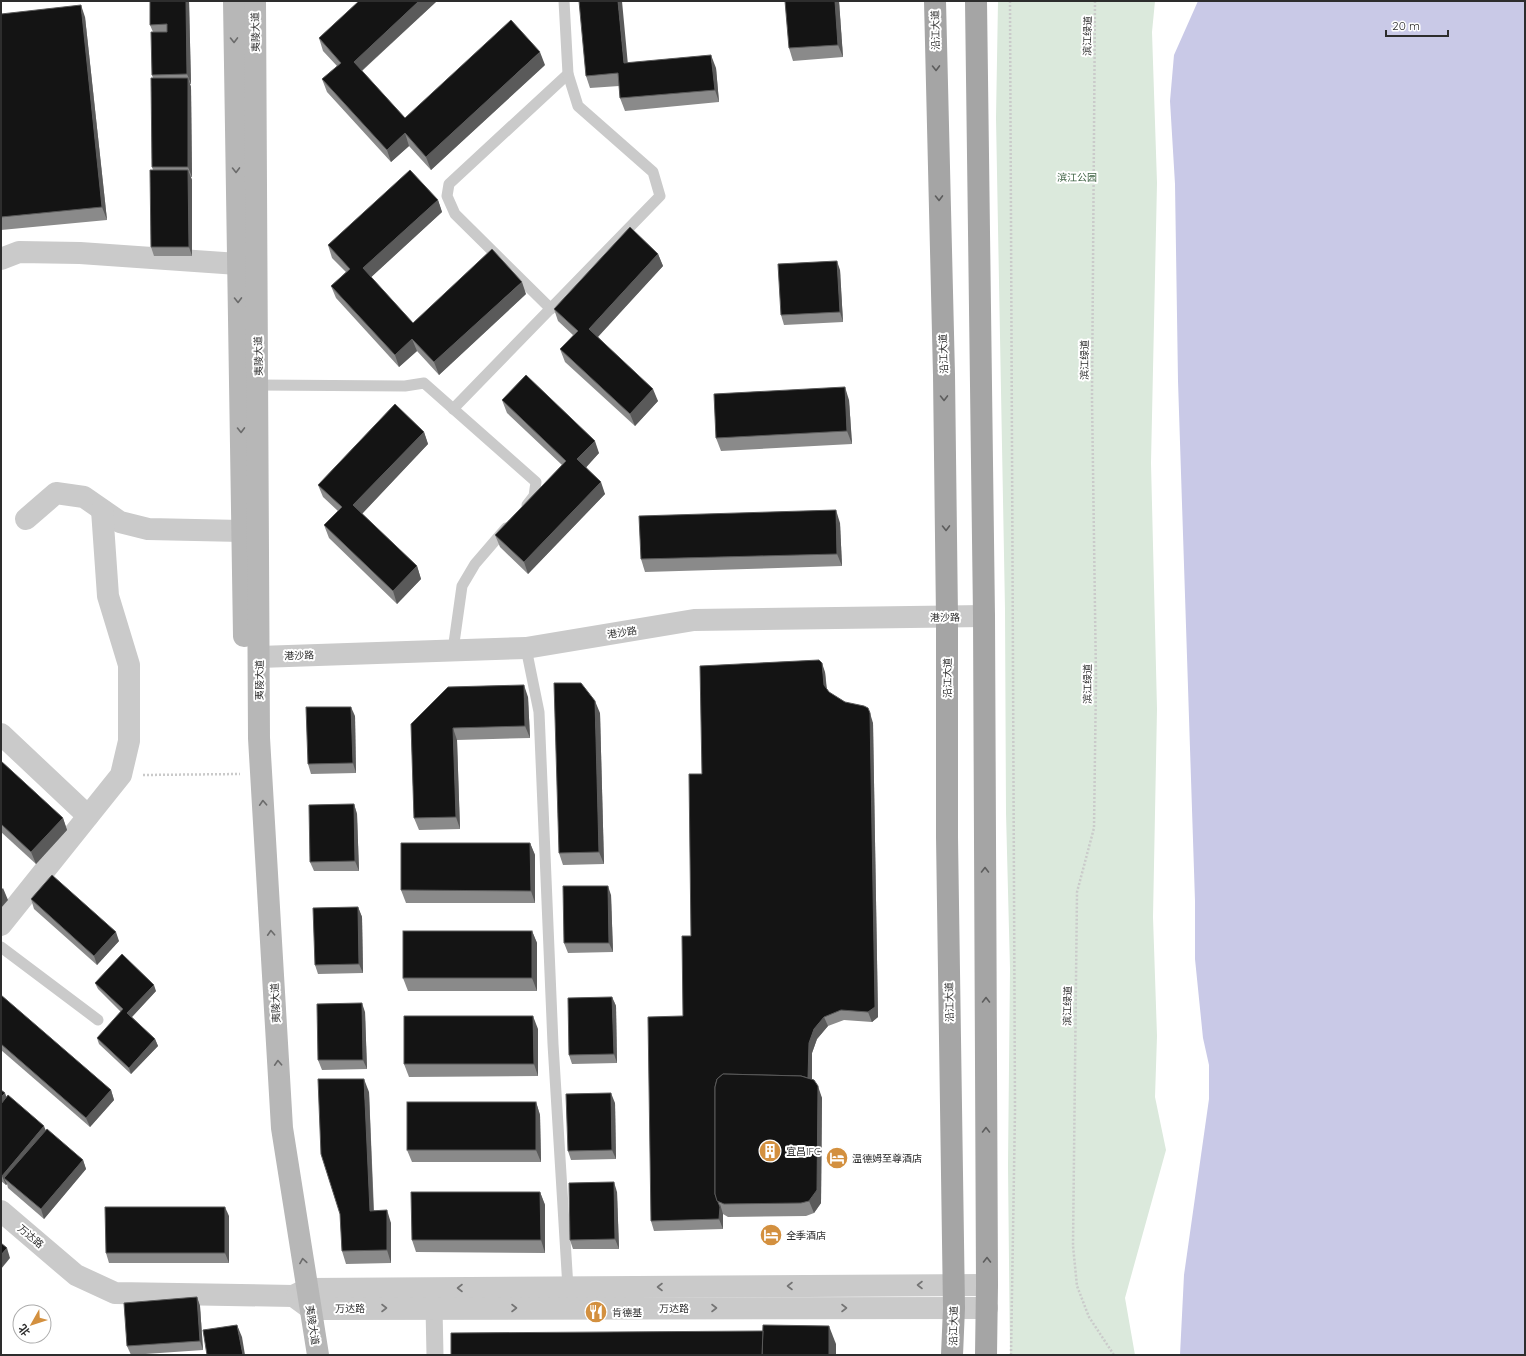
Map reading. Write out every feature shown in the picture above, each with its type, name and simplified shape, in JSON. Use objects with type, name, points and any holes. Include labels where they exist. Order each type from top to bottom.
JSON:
[{"type":"main road","name":"夷陵大道","points":[[234,1],[246,774],[269,1132],[304,1298],[318,1355]]},
{"type":"main road","name":"夷陵大道","points":[[255,1],[259,738],[282,1128],[304,1298],[303,1355]]},
{"type":"main road","name":"沿江大道","points":[[934,1],[944,375],[947,617],[947,837],[954,1284],[952,1355]]},
{"type":"main road","points":[[976,1],[984,616],[986,1355]]},
{"type":"street","points":[[1,259],[19,252],[80,253],[238,264]]},
{"type":"street","points":[[26,519],[56,493],[84,498],[120,522],[148,529],[242,531]]},
{"type":"street","points":[[1,925],[121,775],[129,741],[129,665],[108,596],[102,510]]},
{"type":"street","name":"港沙路","points":[[259,657],[526,648],[694,620],[984,616]]},
{"type":"street","points":[[1,734],[88,816]]},
{"type":"street","name":"万达路","points":[[1,1211],[76,1275],[115,1293],[304,1298],[434,1308],[987,1308]]},
{"type":"street","name":"万达路","points":[[304,1298],[568,1288],[954,1284],[987,1285]]},
{"type":"street","points":[[434,1308],[435,1355]]},
{"type":"lane","points":[[453,409],[660,196],[653,172],[578,106],[568,74],[564,1]]},
{"type":"lane","points":[[551,309],[455,214],[447,196],[449,184],[568,74]]},
{"type":"lane","points":[[258,385],[405,386],[424,383],[536,482],[534,496],[475,564],[462,586],[453,650]]},
{"type":"lane","points":[[526,648],[539,712],[553,1044],[568,1288]]},
{"type":"lane","points":[[1,947],[98,1020]]},
{"type":"path","points":[[1010,1],[1015,1094],[1011,1355]]},
{"type":"path","name":"滨江绿道","points":[[1095,1],[1092,382],[1096,679],[1094,828],[1077,892],[1073,1246],[1077,1286],[1089,1317],[1114,1355]]},
{"type":"path","points":[[121,775],[246,774]]},
{"type":"green space","name":"滨江公园","points":[[998,1],[1155,1],[1152,32],[1157,183],[1151,463],[1157,709],[1153,917],[1157,1036],[1155,1097],[1166,1150],[1125,1298],[1135,1355],[1010,1355],[1008,1166],[1010,969],[1006,813],[1005,609],[996,118]]},
{"type":"water","points":[[1198,1],[1525,1],[1525,1355],[1180,1355],[1184,1275],[1209,1099],[1209,1065],[1203,1038],[1195,959],[1195,901],[1178,381],[1175,184],[1170,101],[1174,55]]},
{"type":"building","points":[[150,1],[186,1],[187,74],[152,75],[151,32],[167,32],[167,24],[150,25]]},
{"type":"building","points":[[359,1],[419,1],[354,62],[405,118],[511,20],[540,52],[426,157],[405,133],[387,150],[322,79],[341,63],[319,38]]},
{"type":"building","points":[[579,1],[618,1],[624,63],[711,55],[715,90],[620,98],[618,73],[586,76]]},
{"type":"building","points":[[785,1],[835,1],[838,45],[789,48]]},
{"type":"building","points":[[81,5],[102,207],[1,217],[1,14]]},
{"type":"building","points":[[151,78],[188,78],[188,167],[152,167]]},
{"type":"building","points":[[150,170],[188,170],[189,247],[151,247]]},
{"type":"building","points":[[410,170],[438,200],[363,268],[413,323],[492,249],[522,282],[434,362],[412,339],[395,355],[331,286],[350,269],[328,245]]},
{"type":"building","points":[[630,227],[658,254],[589,329],[653,389],[630,414],[560,349],[578,331],[554,309]]},
{"type":"building","points":[[837,261],[840,312],[781,315],[778,264]]},
{"type":"building","points":[[526,375],[595,441],[577,459],[601,482],[524,562],[495,535],[566,461],[502,400]]},
{"type":"building","points":[[845,387],[847,431],[716,438],[714,394]]},
{"type":"building","points":[[395,404],[424,432],[353,505],[417,566],[393,591],[324,525],[342,507],[318,485]]},
{"type":"building","points":[[836,510],[837,554],[641,559],[639,516]]},
{"type":"building","points":[[819,660],[822,663],[824,685],[829,692],[845,702],[868,708],[870,713],[875,1007],[868,1012],[841,1010],[824,1017],[814,1029],[809,1043],[808,1078],[801,1076],[723,1074],[717,1079],[715,1087],[715,1194],[720,1207],[719,1219],[651,1221],[648,1017],[683,1016],[682,936],[691,936],[689,774],[702,774],[700,666]]},
{"type":"building","points":[[554,683],[581,683],[595,701],[599,852],[559,853]]},
{"type":"building","points":[[524,685],[525,726],[453,728],[456,817],[414,818],[411,724],[448,687]]},
{"type":"building","points":[[306,707],[351,707],[353,763],[308,764]]},
{"type":"building","points":[[1,761],[63,818],[31,852],[1,824]]},
{"type":"building","points":[[354,804],[355,861],[310,862],[309,805]]},
{"type":"building","points":[[401,843],[530,843],[531,891],[401,890]]},
{"type":"building","points":[[52,875],[116,932],[94,956],[31,899]]},
{"type":"building","points":[[563,886],[608,886],[609,943],[564,943]]},
{"type":"building","points":[[358,907],[359,964],[315,965],[313,908]]},
{"type":"building","points":[[403,931],[532,931],[532,978],[403,978]]},
{"type":"building","points":[[122,954],[154,985],[127,1013],[155,1039],[129,1068],[97,1038],[123,1009],[95,983]]},
{"type":"building","points":[[1,995],[111,1090],[86,1118],[1,1044]]},
{"type":"building","points":[[612,997],[614,1054],[569,1055],[568,998]]},
{"type":"building","points":[[362,1003],[363,1060],[318,1060],[317,1004]]},
{"type":"building","points":[[404,1016],[533,1016],[534,1064],[404,1064]]},
{"type":"building","name":"宜昌IFC","points":[[723,1074],[801,1076],[814,1080],[818,1086],[817,1190],[809,1201],[801,1203],[724,1204],[717,1201],[715,1194],[715,1087],[717,1079]]},
{"type":"building","points":[[318,1079],[364,1079],[370,1211],[387,1210],[387,1250],[342,1251],[340,1214],[321,1154]]},
{"type":"building","points":[[1,1090],[5,1093],[1,1097]]},
{"type":"building","points":[[611,1093],[612,1150],[568,1151],[566,1094]]},
{"type":"building","points":[[8,1095],[44,1126],[2,1176],[1,1104]]},
{"type":"building","points":[[407,1102],[536,1102],[536,1150],[407,1150]]},
{"type":"building","points":[[47,1129],[83,1160],[41,1209],[4,1178]]},
{"type":"building","points":[[614,1182],[615,1239],[570,1240],[569,1183]]},
{"type":"building","points":[[411,1192],[540,1192],[541,1240],[412,1240]]},
{"type":"building","points":[[105,1207],[225,1207],[225,1253],[106,1253]]},
{"type":"building","points":[[1,1243],[7,1248],[1,1255]]},
{"type":"building","points":[[197,1297],[200,1341],[127,1346],[124,1303]]},
{"type":"building","points":[[237,1325],[243,1355],[207,1355],[203,1330]]},
{"type":"building","points":[[763,1325],[829,1326],[829,1355],[762,1355]]},
{"type":"building","points":[[763,1331],[762,1355],[451,1355],[451,1333]]},
{"type":"place","name":"宜昌IFC","points":[[770,1151]]},
{"type":"place","name":"温德姆至尊酒店","points":[[837,1158]]},
{"type":"place","name":"全季酒店","points":[[771,1235]]},
{"type":"place","name":"肯德基","points":[[596,1312]]}]
